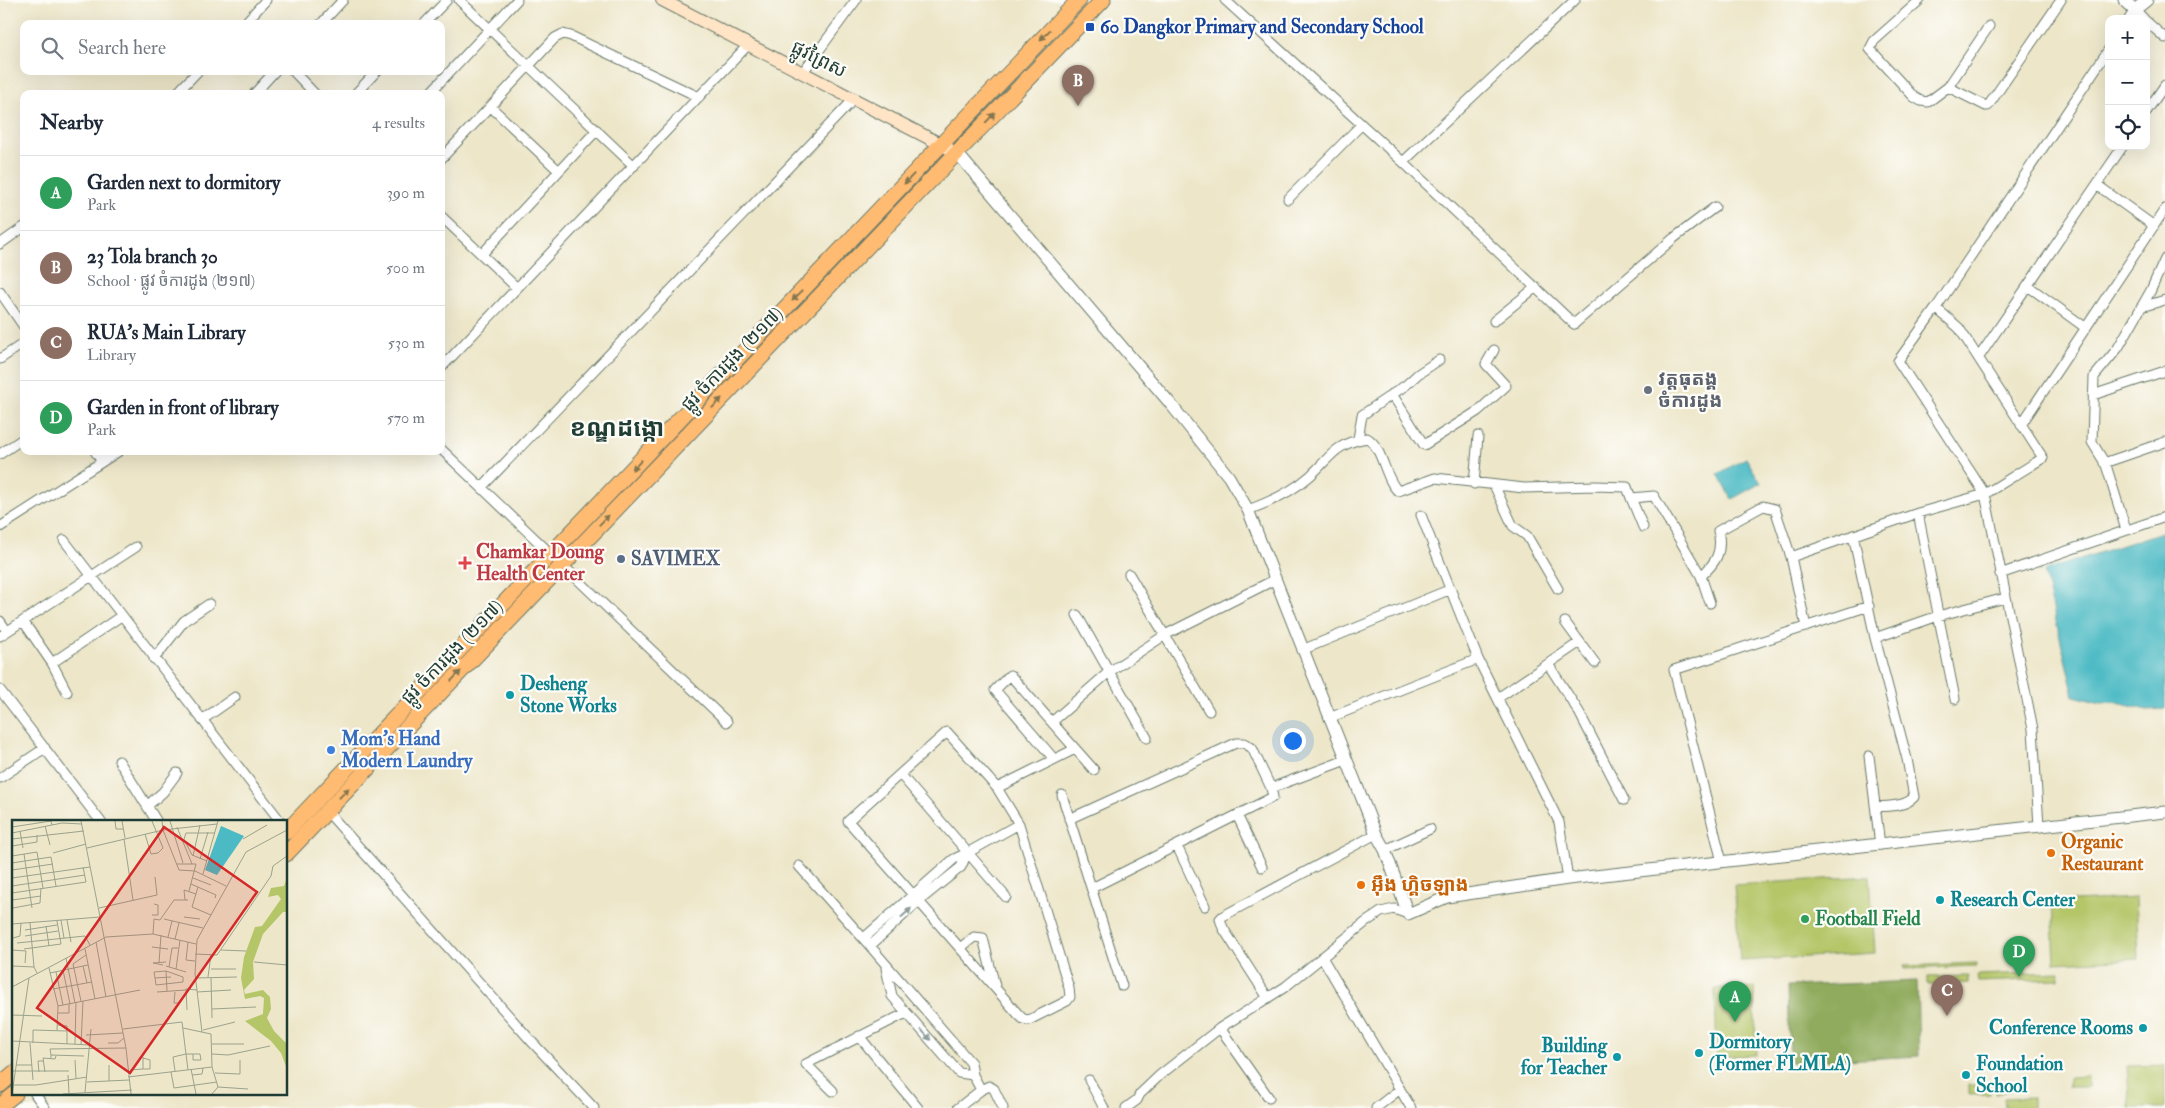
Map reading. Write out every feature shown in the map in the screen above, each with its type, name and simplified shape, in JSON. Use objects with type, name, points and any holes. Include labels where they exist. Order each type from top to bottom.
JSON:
[{"type":"main road","name":"ផ្លូវព្រៃស","points":[[662,0],[943,143],[956,154]]},
{"type":"main road","name":"ផ្លូវ ចំការដូង (២១៧)","points":[[288,825],[316,800],[1079,0]]},
{"type":"main road","name":"ផ្លូវ ចំការដូង (២១៧)","points":[[288,852],[1103,0]]},
{"type":"main road","points":[[0,1085],[12,1076]]},
{"type":"main road","points":[[0,1106],[12,1096]]},
{"type":"street","points":[[248,20],[266,0]]},
{"type":"street","points":[[325,20],[344,0]]},
{"type":"street","points":[[428,20],[447,0]]},
{"type":"street","points":[[460,0],[634,166]]},
{"type":"street","points":[[433,90],[517,0]]},
{"type":"street","points":[[803,72],[856,0]]},
{"type":"street","points":[[1225,0],[1361,126],[1403,162],[1574,324],[1674,238],[1715,208]]},
{"type":"street","points":[[1403,162],[1575,0]]},
{"type":"street","points":[[1920,0],[1874,41],[1870,49],[1914,97],[1921,101],[1928,102],[1948,87],[1989,26]]},
{"type":"street","points":[[1948,87],[1975,102],[1988,106],[2061,0]]},
{"type":"street","points":[[2124,0],[2132,15],[2147,0]]},
{"type":"street","points":[[2150,24],[2165,38]]},
{"type":"street","points":[[445,155],[555,38],[563,34],[699,97]]},
{"type":"street","points":[[445,364],[749,44]]},
{"type":"street","points":[[2038,826],[2033,729],[1984,494],[1898,361],[1936,308],[2105,55]]},
{"type":"street","points":[[180,90],[194,75]]},
{"type":"street","points":[[258,90],[271,75]]},
{"type":"street","points":[[297,75],[311,90]]},
{"type":"street","points":[[359,90],[373,75]]},
{"type":"street","points":[[2150,106],[2165,84]]},
{"type":"street","points":[[482,488],[855,98]]},
{"type":"street","points":[[491,107],[559,171]]},
{"type":"street","points":[[1288,199],[1361,126]]},
{"type":"street","points":[[482,254],[597,130]]},
{"type":"street","points":[[1979,357],[2120,150]]},
{"type":"street","points":[[956,154],[1170,402],[1228,477],[1248,510],[1329,718],[1376,834],[1385,850],[1408,914]]},
{"type":"street","points":[[2097,185],[2154,226]]},
{"type":"street","points":[[2021,425],[2165,208]]},
{"type":"street","points":[[445,220],[517,288]]},
{"type":"street","points":[[0,244],[20,231]]},
{"type":"street","points":[[2126,530],[2104,462],[2092,442],[2094,377],[2118,348],[2142,307],[2165,259]]},
{"type":"street","points":[[1494,321],[1536,286]]},
{"type":"street","points":[[2028,286],[2086,328]]},
{"type":"street","points":[[0,292],[20,321]]},
{"type":"street","points":[[2142,307],[2165,300]]},
{"type":"street","points":[[1791,557],[1918,513],[1984,494],[2043,458],[1959,328],[1936,308]]},
{"type":"street","points":[[0,359],[20,346]]},
{"type":"street","points":[[1392,394],[1424,445],[1478,411],[1506,386],[1486,364],[1494,350]]},
{"type":"street","points":[[1358,439],[1362,415],[1439,360]]},
{"type":"street","points":[[2093,395],[2165,371]]},
{"type":"street","points":[[1474,484],[1478,436]]},
{"type":"street","points":[[1248,510],[1291,490],[1310,476],[1334,450],[1358,439],[1367,438],[1371,440],[1393,486],[1398,491],[1435,478],[1474,484],[1524,488],[1627,487],[1643,527]]},
{"type":"street","points":[[0,454],[20,441]]},
{"type":"street","points":[[2104,462],[2165,442]]},
{"type":"street","points":[[445,453],[726,722]]},
{"type":"street","points":[[98,455],[102,462]]},
{"type":"street","points":[[0,527],[113,455]]},
{"type":"street","points":[[1494,485],[1513,526],[1526,536],[1558,590]]},
{"type":"street","points":[[1631,498],[1654,496],[1700,576],[1710,603]]},
{"type":"street","points":[[1700,576],[1711,567],[1717,556],[1720,547],[1718,531],[1764,506],[1775,509],[1791,557],[1806,627]]},
{"type":"street","points":[[1918,513],[1955,699]]},
{"type":"street","points":[[1421,515],[1478,659],[1559,822],[1568,879]]},
{"type":"street","points":[[2000,574],[2165,517]]},
{"type":"street","points":[[1853,535],[1875,638],[1907,759],[1914,797],[1910,802],[1899,805],[1876,807]]},
{"type":"street","points":[[64,540],[91,578],[279,820]]},
{"type":"street","points":[[0,621],[3,634],[136,547]]},
{"type":"street","points":[[1129,574],[1209,711]]},
{"type":"street","points":[[1052,722],[1109,672],[1165,635],[1276,579]]},
{"type":"street","points":[[1302,650],[1451,589]]},
{"type":"street","points":[[1875,638],[1938,616],[2005,598]]},
{"type":"street","points":[[154,659],[184,621],[209,604]]},
{"type":"street","points":[[1722,862],[1674,670],[1869,606]]},
{"type":"street","points":[[1077,615],[1147,738]]},
{"type":"street","points":[[52,663],[121,616]]},
{"type":"street","points":[[23,621],[52,663],[67,692]]},
{"type":"street","points":[[1565,622],[1595,663]]},
{"type":"street","points":[[1498,698],[1580,642]]},
{"type":"street","points":[[1329,718],[1478,659]]},
{"type":"street","points":[[1548,664],[1580,712],[1624,800]]},
{"type":"street","points":[[1054,759],[995,690],[1010,675],[1094,770]]},
{"type":"street","points":[[0,690],[99,820]]},
{"type":"street","points":[[202,720],[235,698]]},
{"type":"street","points":[[947,732],[997,788],[1019,824],[1061,960],[1070,997],[1066,1002],[1028,1020],[1022,1018],[848,821],[900,774],[947,732]]},
{"type":"street","points":[[1069,819],[1236,743],[1252,748],[1271,788],[1273,797],[1092,888]]},
{"type":"street","points":[[0,778],[45,748]]},
{"type":"street","points":[[997,788],[1075,749]]},
{"type":"street","points":[[1869,756],[1880,845]]},
{"type":"street","points":[[119,760],[156,820]]},
{"type":"street","points":[[1271,788],[1346,760]]},
{"type":"street","points":[[147,806],[163,792],[177,773]]},
{"type":"street","points":[[900,774],[1006,897]]},
{"type":"street","points":[[1062,795],[1122,986]]},
{"type":"street","points":[[316,800],[533,1043],[594,1108]]},
{"type":"street","points":[[1126,1108],[1140,1104],[1140,1094],[1160,1075],[1220,1028],[1268,998],[1381,912],[1394,909],[1408,914],[1447,897],[1568,879],[2165,812]]},
{"type":"street","points":[[1237,815],[1262,867]]},
{"type":"street","points":[[867,942],[916,897],[954,858],[967,853],[1019,824]]},
{"type":"street","points":[[1385,850],[1430,829]]},
{"type":"street","points":[[1268,998],[1223,928],[1220,919],[1222,916],[1376,834]]},
{"type":"street","points":[[1176,846],[1204,906]]},
{"type":"street","points":[[799,866],[971,1063],[973,1075],[981,1090]]},
{"type":"street","points":[[960,948],[974,937],[983,938],[996,989]]},
{"type":"street","points":[[1322,957],[1410,1108]]},
{"type":"street","points":[[886,965],[892,996],[959,1073],[973,1075]]},
{"type":"street","points":[[833,1091],[806,1064],[906,1013]]},
{"type":"street","points":[[1220,1028],[1269,1098]]},
{"type":"street","points":[[860,1036],[918,1108]]},
{"type":"street","points":[[1089,1080],[1104,1108]]},
{"type":"street","points":[[958,1108],[981,1090],[990,1086],[994,1089],[1003,1108]]},
{"type":"street","points":[[1376,1108],[1400,1089]]},
{"type":"street","points":[[36,1096],[45,1108]]},
{"type":"green space","name":"Football Field","points":[[1870,876],[1875,953],[1740,961],[1734,885]]},
{"type":"green space","points":[[2136,898],[2139,959],[2055,963],[2052,902]]},
{"type":"green space","points":[[1976,963],[1976,966],[1904,969],[1904,966]]},
{"type":"green space","points":[[2060,972],[2059,979],[1978,982],[1977,975]]},
{"type":"green space","points":[[1968,976],[1968,983],[1928,985],[1928,977]]},
{"type":"green space","points":[[1917,981],[1919,1056],[1790,1063],[1788,986]]},
{"type":"green space","points":[[1754,987],[1756,1055],[1717,1057],[1715,989]]},
{"type":"green space","points":[[2165,1065],[2165,1108],[2130,1108],[2127,1066]]},
{"type":"green space","points":[[2088,1076],[2088,1087],[2069,1087],[2069,1077]]},
{"type":"green space","points":[[2014,1082],[2015,1086],[2012,1091],[1995,1093],[1995,1083]]},
{"type":"green space","points":[[1969,1085],[1990,1085],[1990,1094],[1969,1095]]},
{"type":"green space","points":[[2032,1097],[2032,1108],[2005,1108],[2004,1098]]},
{"type":"water","points":[[1746,458],[1761,483],[1732,499],[1718,474]]},
{"type":"water","points":[[2165,531],[2165,709],[2147,710],[2113,702],[2101,703],[2074,696],[2044,571]]},
{"type":"place","name":"60 Dangkor Primary and Secondary School","points":[[1090,27]]},
{"type":"place","name":"23 Tola branch 30","points":[[1078,106]]},
{"type":"place","name":"វត្តធុតង្គ ចំការដូង","points":[[1648,390]]},
{"type":"place","name":"SAVIMEX","points":[[621,559]]},
{"type":"place","name":"Chamkar Doung Health Center","points":[[465,563]]},
{"type":"place","name":"Desheng Stone Works","points":[[510,695]]},
{"type":"place","name":"Mom's Hand Modern Laundry","points":[[331,750]]},
{"type":"place","name":"Organic Restaurant","points":[[2051,853]]},
{"type":"place","name":"អ៊ឹង ហ្គិចឡាង","points":[[1361,885]]},
{"type":"place","name":"Research Center","points":[[1940,900]]},
{"type":"place","name":"Football Field","points":[[1805,919]]},
{"type":"place","name":"Garden in front of library","points":[[2019,977]]},
{"type":"place","name":"RUA's Main Library","points":[[1947,1016]]},
{"type":"place","name":"Garden next to dormitory","points":[[1735,1022]]},
{"type":"place","name":"Conference Rooms","points":[[2143,1028]]},
{"type":"place","name":"Dormitory (Former FLMLA)","points":[[1699,1053]]},
{"type":"place","name":"Building for Teacher","points":[[1617,1057]]},
{"type":"place","name":"Foundation School","points":[[1966,1075]]},
{"type":"district","name":"ខណ្ឌដង្កោ","points":[[617,428]]}]
